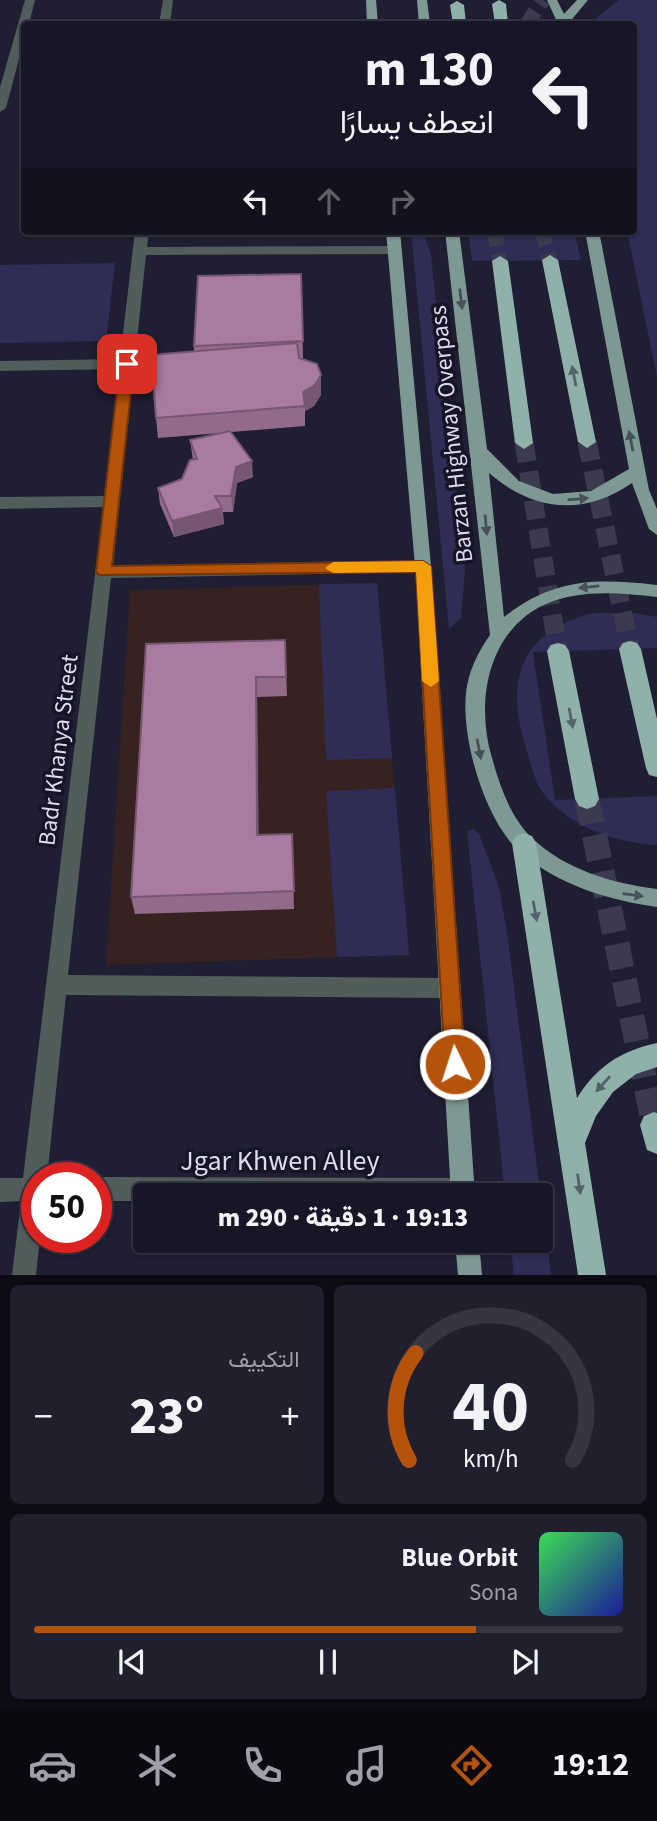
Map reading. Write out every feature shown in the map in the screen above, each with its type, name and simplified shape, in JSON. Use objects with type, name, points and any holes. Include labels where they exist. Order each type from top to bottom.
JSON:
[{"type":"highway","points":[[499,4],[502,21]]},
{"type":"highway","points":[[457,5],[460,21]]},
{"type":"highway","points":[[551,260],[587,442]]},
{"type":"highway","points":[[500,261],[524,443]]},
{"type":"highway","points":[[630,649],[657,768]]},
{"type":"highway","points":[[558,651],[587,799]]},
{"type":"highway","points":[[524,844],[573,1138],[592,1275]]},
{"type":"highway","points":[[573,1138],[586,1102],[611,1074],[644,1057],[657,1055]]},
{"type":"main road","points":[[371,0],[373,21]]},
{"type":"main road","points":[[565,21],[583,0]]},
{"type":"main road","points":[[423,1],[425,21]]},
{"type":"main road","points":[[552,1],[562,21]]},
{"type":"main road","points":[[393,235],[423,566],[462,1183]]},
{"type":"main road","name":"Barzan Highway Overpass","points":[[451,235],[479,450],[497,632]]},
{"type":"main road","points":[[593,235],[640,490],[657,529]]},
{"type":"main road","points":[[479,450],[492,469],[524,492],[554,500],[583,500],[604,495],[637,471]]},
{"type":"main road","points":[[657,591],[614,585],[559,592],[524,609],[497,632],[485,652],[476,687],[475,724],[482,764],[499,804],[524,844],[552,865],[586,883],[622,894],[657,898]]},
{"type":"main road","points":[[468,1253],[470,1275]]},
{"type":"street","points":[[24,21],[30,0]]},
{"type":"street","points":[[165,21],[168,0]]},
{"type":"street","points":[[0,108],[21,32]]},
{"type":"street","name":"Badr Khanya Street","points":[[38,1162],[55,985],[142,235]]},
{"type":"street","points":[[140,251],[394,250]]},
{"type":"street","points":[[0,366],[127,364]]},
{"type":"street","points":[[0,503],[112,501]]},
{"type":"street","points":[[104,572],[423,566]]},
{"type":"street","points":[[55,985],[450,988]]},
{"type":"street","points":[[0,1189],[21,1189]]},
{"type":"street","name":"Jgar Khwen Alley","points":[[112,1189],[133,1189]]},
{"type":"street","name":"Badr Khanya Street","points":[[24,1275],[27,1253]]},
{"type":"shaded area","points":[[619,0],[657,0],[657,377],[628,235],[637,235],[637,21],[595,19]]},
{"type":"shaded area","points":[[411,235],[424,235],[431,255],[465,570],[461,618],[449,629]]},
{"type":"shaded area","points":[[469,235],[575,235],[581,260],[472,261]]},
{"type":"shaded area","points":[[115,263],[106,341],[0,343],[0,265]]},
{"type":"shaded area","points":[[377,583],[409,955],[106,965],[130,590]]},
{"type":"shaded area","points":[[377,583],[392,758],[326,760],[319,584]]},
{"type":"shaded area","points":[[594,613],[634,613],[657,617],[657,648],[533,652],[555,800],[657,796],[657,845],[610,837],[566,815],[540,788],[526,748],[517,701],[524,661],[535,645],[549,632],[569,621]]},
{"type":"shaded area","points":[[395,788],[409,955],[337,957],[326,791]]},
{"type":"shaded area","points":[[473,829],[479,834],[499,887],[539,1183],[504,1183],[467,831]]},
{"type":"shaded area","points":[[511,1253],[548,1253],[551,1275],[514,1275]]},
{"type":"building","points":[[301,274],[303,341],[194,346],[198,276]]},
{"type":"building","points":[[297,343],[299,358],[317,364],[321,375],[314,386],[303,392],[305,406],[156,418],[151,355]]},
{"type":"building","points":[[230,431],[252,461],[236,467],[231,496],[215,496],[222,508],[172,521],[158,488],[182,479],[190,460],[197,459],[190,440]]},
{"type":"building","points":[[285,640],[286,677],[256,677],[257,835],[292,834],[294,891],[131,897],[146,644]]},
{"type":"tunnel","points":[[529,21],[543,0]]},
{"type":"tunnel","points":[[495,235],[500,261]]},
{"type":"tunnel","points":[[543,235],[550,260]]},
{"type":"tunnel","points":[[587,442],[630,649]]},
{"type":"tunnel","points":[[524,443],[558,651]]},
{"type":"tunnel","points":[[587,799],[654,1125]]},
{"type":"slow traffic","points":[[333,568],[423,566],[431,681]]},
{"type":"route","points":[[127,364],[104,572],[423,566],[455,1064]]}]
